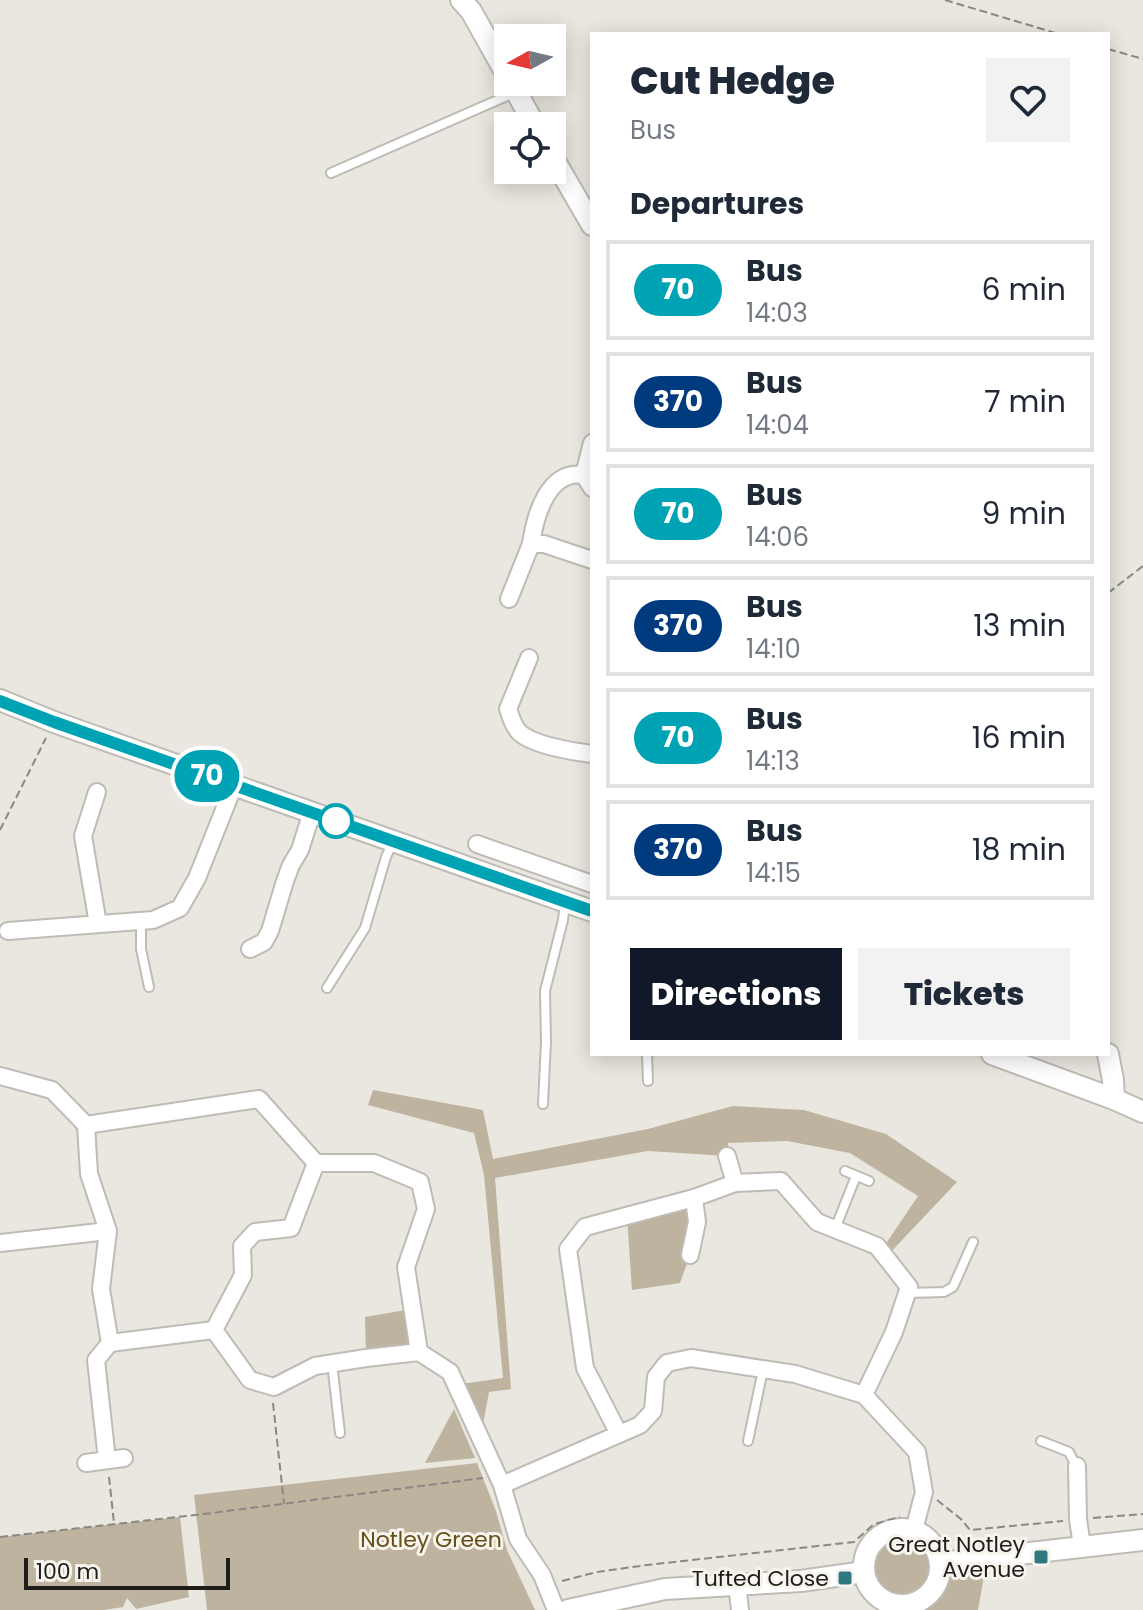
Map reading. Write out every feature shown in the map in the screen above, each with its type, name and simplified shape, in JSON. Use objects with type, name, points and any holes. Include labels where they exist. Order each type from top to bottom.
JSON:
[{"type":"street","points":[[461,0],[471,11],[494,52]]},
{"type":"street","points":[[566,180],[590,222]]},
{"type":"street","points":[[509,599],[531,544],[539,507],[561,478],[575,474],[588,481]]},
{"type":"street","points":[[531,544],[544,544],[590,559]]},
{"type":"street","points":[[529,658],[508,709],[514,725],[522,735],[545,745],[590,754]]},
{"type":"street","points":[[0,700],[54,722],[577,905],[586,882],[477,844]]},
{"type":"street","points":[[8,931],[153,920],[180,908],[197,878],[234,785]]},
{"type":"street","points":[[97,792],[83,836],[98,924]]},
{"type":"street","points":[[250,949],[264,942],[270,931],[285,881],[300,850],[312,812]]},
{"type":"street","points":[[997,1056],[1143,1112]]},
{"type":"street","points":[[1108,1056],[1114,1099]]},
{"type":"street","points":[[0,1076],[52,1090],[86,1125],[89,1174],[108,1231],[101,1289],[110,1343]]},
{"type":"street","points":[[86,1125],[259,1099],[316,1163],[374,1163],[420,1182],[426,1209],[406,1267],[419,1352]]},
{"type":"street","points":[[727,1156],[735,1183]]},
{"type":"street","points":[[214,1330],[243,1275],[242,1246],[255,1232],[291,1228],[316,1163]]},
{"type":"street","points":[[619,1434],[585,1368],[568,1249],[585,1227],[694,1198],[735,1183],[781,1181],[817,1222],[877,1246],[909,1287],[894,1332],[864,1395]]},
{"type":"street","points":[[690,1255],[697,1222],[694,1198]]},
{"type":"street","points":[[0,1243],[108,1231]]},
{"type":"street","points":[[86,1463],[115,1459],[96,1360],[110,1343],[214,1330]]},
{"type":"street","points":[[214,1330],[250,1380],[274,1387],[315,1366],[419,1352],[450,1372],[518,1539],[542,1575],[556,1610]]},
{"type":"street","points":[[495,1481],[640,1425],[653,1411],[656,1377],[667,1363],[691,1358],[795,1374],[864,1395],[917,1452],[924,1492],[908,1523],[882,1534],[873,1542],[866,1554],[864,1572],[868,1586],[879,1598],[894,1605],[914,1607],[935,1589],[941,1563],[931,1541],[908,1523]]},
{"type":"street","points":[[1077,1466],[1082,1546]]},
{"type":"street","points":[[941,1563],[1143,1540]]},
{"type":"street","points":[[568,1610],[665,1589],[801,1581],[864,1572]]},
{"type":"street","points":[[737,1584],[740,1610]]},
{"type":"lane","points":[[331,173],[494,93]]},
{"type":"lane","points":[[327,988],[365,928],[386,857],[394,841]]},
{"type":"lane","points":[[543,1104],[545,991],[563,920],[577,905]]},
{"type":"lane","points":[[141,921],[141,949],[149,987]]},
{"type":"lane","points":[[647,1056],[648,1081]]},
{"type":"lane","points":[[845,1171],[869,1181]]},
{"type":"lane","points":[[835,1229],[856,1176]]},
{"type":"lane","points":[[907,1294],[944,1292],[953,1287],[973,1242]]},
{"type":"lane","points":[[332,1363],[340,1433]]},
{"type":"lane","points":[[748,1441],[763,1370]]},
{"type":"lane","points":[[1041,1441],[1069,1452],[1077,1466]]},
{"type":"path","points":[[945,0],[1052,32]]},
{"type":"path","points":[[1110,50],[1143,59]]},
{"type":"path","points":[[1110,591],[1143,566]]},
{"type":"path","points":[[0,830],[54,722]]},
{"type":"path","points":[[271,1386],[284,1504]]},
{"type":"path","points":[[115,1459],[115,1524]]},
{"type":"path","points":[[0,1537],[495,1481]]},
{"type":"path","points":[[924,1492],[961,1519],[970,1530],[1143,1514]]},
{"type":"path","points":[[546,1586],[609,1570],[854,1542],[874,1524],[908,1523]]},
{"type":"green space","points":[[373,1090],[483,1110],[493,1159],[648,1129],[733,1106],[804,1110],[886,1134],[957,1182],[886,1257],[881,1251],[918,1196],[850,1153],[787,1141],[728,1143],[727,1156],[648,1151],[495,1178],[511,1389],[489,1392],[482,1430],[461,1384],[503,1378],[484,1175],[474,1133],[368,1105]]},
{"type":"green space","points":[[694,1198],[690,1255],[680,1283],[632,1290],[627,1216]]},
{"type":"green space","points":[[412,1309],[419,1352],[366,1358],[365,1317]]},
{"type":"green space","points":[[454,1409],[475,1458],[425,1463]]},
{"type":"green space","name":"Notley Green","points":[[477,1463],[507,1550],[535,1610],[207,1610],[194,1495]]},
{"type":"green space","points":[[180,1517],[189,1597],[136,1609],[127,1598],[123,1607],[104,1610],[0,1610],[0,1537]]},
{"type":"green space","points":[[903,1531],[929,1541],[939,1567],[929,1593],[903,1603],[877,1593],[867,1567],[877,1541]]},
{"type":"green space","points":[[983,1563],[978,1610],[920,1610],[940,1585],[944,1566]]},
{"type":"bus line","name":"70","points":[[0,701],[590,910]]},
{"type":"place","name":"Great Notley Avenue","points":[[1041,1557]]},
{"type":"place","name":"Tufted Close","points":[[845,1578]]}]
